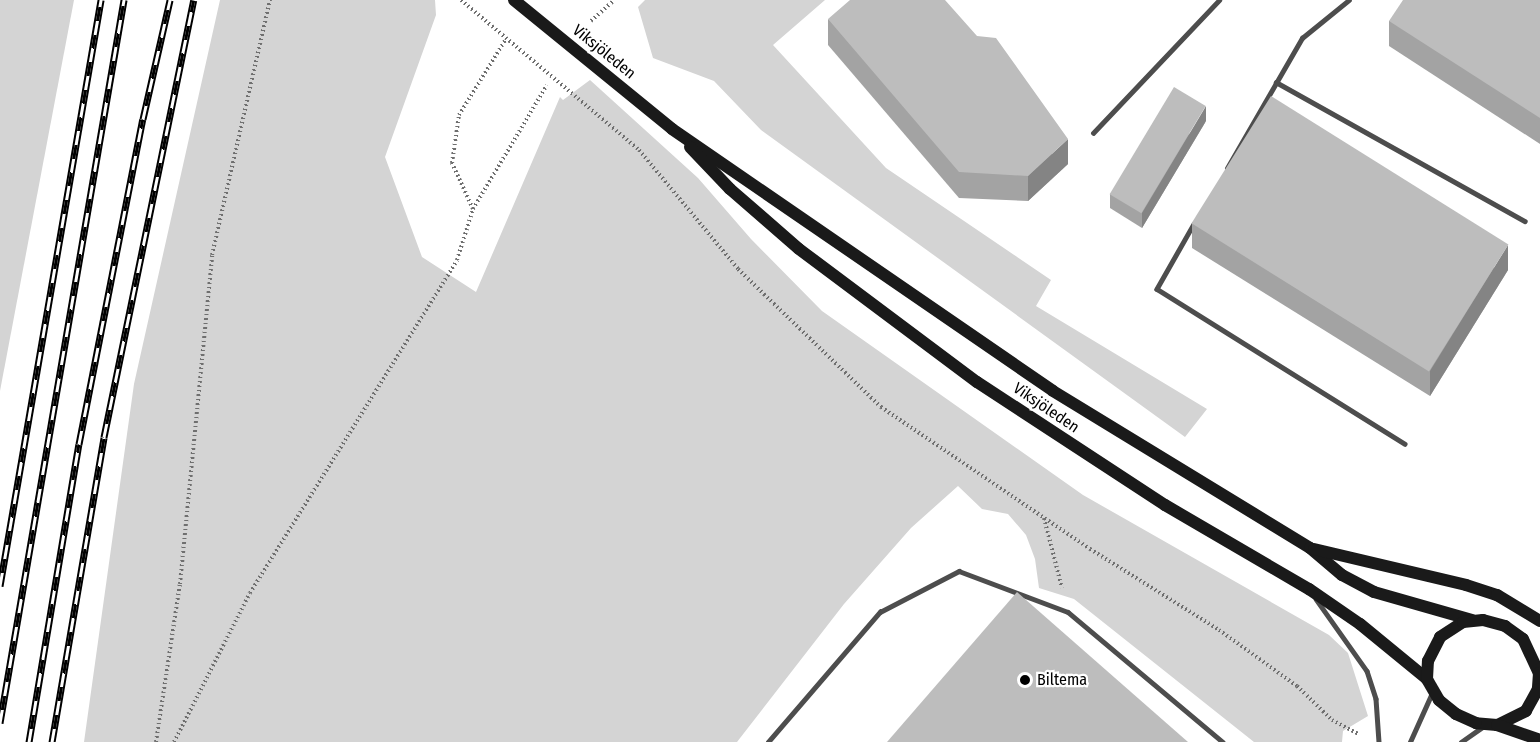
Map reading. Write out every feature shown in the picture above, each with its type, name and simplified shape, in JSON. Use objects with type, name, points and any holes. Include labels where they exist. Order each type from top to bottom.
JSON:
[{"type":"main road","name":"Viksjöleden","points":[[514,0],[672,129],[1053,391],[1310,548],[1342,575],[1374,592],[1472,620]]},
{"type":"main road","name":"Viksjöleden","points":[[672,129],[730,189],[799,249],[949,361],[1062,440],[1309,590],[1360,624],[1427,679]]},
{"type":"main road","name":"Viksjöleden","points":[[1310,548],[1466,585],[1497,595],[1540,621]]},
{"type":"main road","points":[[1492,724],[1520,716],[1532,704],[1540,681],[1537,660],[1523,639],[1505,626],[1472,620],[1440,637],[1428,661],[1427,679],[1433,691],[1456,714],[1540,740]]},
{"type":"lane","points":[[1093,133],[1219,0]]},
{"type":"lane","points":[[1222,175],[1302,38],[1349,0]]},
{"type":"lane","points":[[1276,82],[1525,221]]},
{"type":"lane","points":[[1198,216],[1157,289],[1405,444]]},
{"type":"lane","points":[[768,742],[880,612],[959,571],[1068,612],[1223,742]]},
{"type":"lane","points":[[1309,590],[1366,671],[1376,699],[1379,742]]},
{"type":"lane","points":[[1410,742],[1433,691]]},
{"type":"lane","points":[[1461,742],[1492,724]]},
{"type":"path","points":[[156,742],[180,584],[212,255],[270,0]]},
{"type":"path","points":[[461,0],[639,150],[738,269],[881,407],[1044,518],[1219,630],[1297,686],[1332,720],[1358,734]]},
{"type":"path","points":[[591,21],[614,0]]},
{"type":"path","points":[[473,209],[452,163],[459,116],[506,39]]},
{"type":"path","points":[[174,742],[250,593],[457,260],[473,209],[547,85]]},
{"type":"path","points":[[1044,518],[1068,612]]},
{"type":"shaded area","points":[[0,0],[74,0],[0,391]]},
{"type":"shaded area","points":[[220,0],[435,0],[436,15],[385,157],[422,257],[476,292],[560,97],[563,100],[590,80],[698,178],[751,239],[822,311],[1083,495],[1329,635],[1348,653],[1368,716],[1343,731],[1342,742],[1254,742],[1074,599],[1039,588],[1035,559],[1026,535],[1008,514],[982,509],[958,486],[911,528],[844,604],[737,742],[84,742],[134,384]]},
{"type":"shaded area","points":[[645,0],[825,0],[773,45],[886,168],[1051,280],[1036,306],[1207,409],[1185,437],[761,130],[714,81],[653,58],[638,7]]},
{"type":"building","points":[[850,0],[945,0],[977,36],[996,38],[1068,139],[1028,176],[959,172],[828,19]]},
{"type":"building","points":[[1403,0],[1540,0],[1540,118],[1389,21]]},
{"type":"building","points":[[1174,87],[1206,106],[1141,213],[1110,194]]},
{"type":"building","points":[[1271,96],[1508,244],[1429,372],[1192,223]]},
{"type":"building","name":"Biltema","points":[[1017,592],[1188,742],[887,742]]},
{"type":"railway","points":[[0,586],[101,0]]},
{"type":"railway","points":[[0,723],[124,0]]},
{"type":"railway","points":[[29,742],[79,444],[143,119],[170,0]]},
{"type":"railway","points":[[52,742],[104,437],[194,0]]},
{"type":"place","name":"Biltema","points":[[1025,680]]}]
